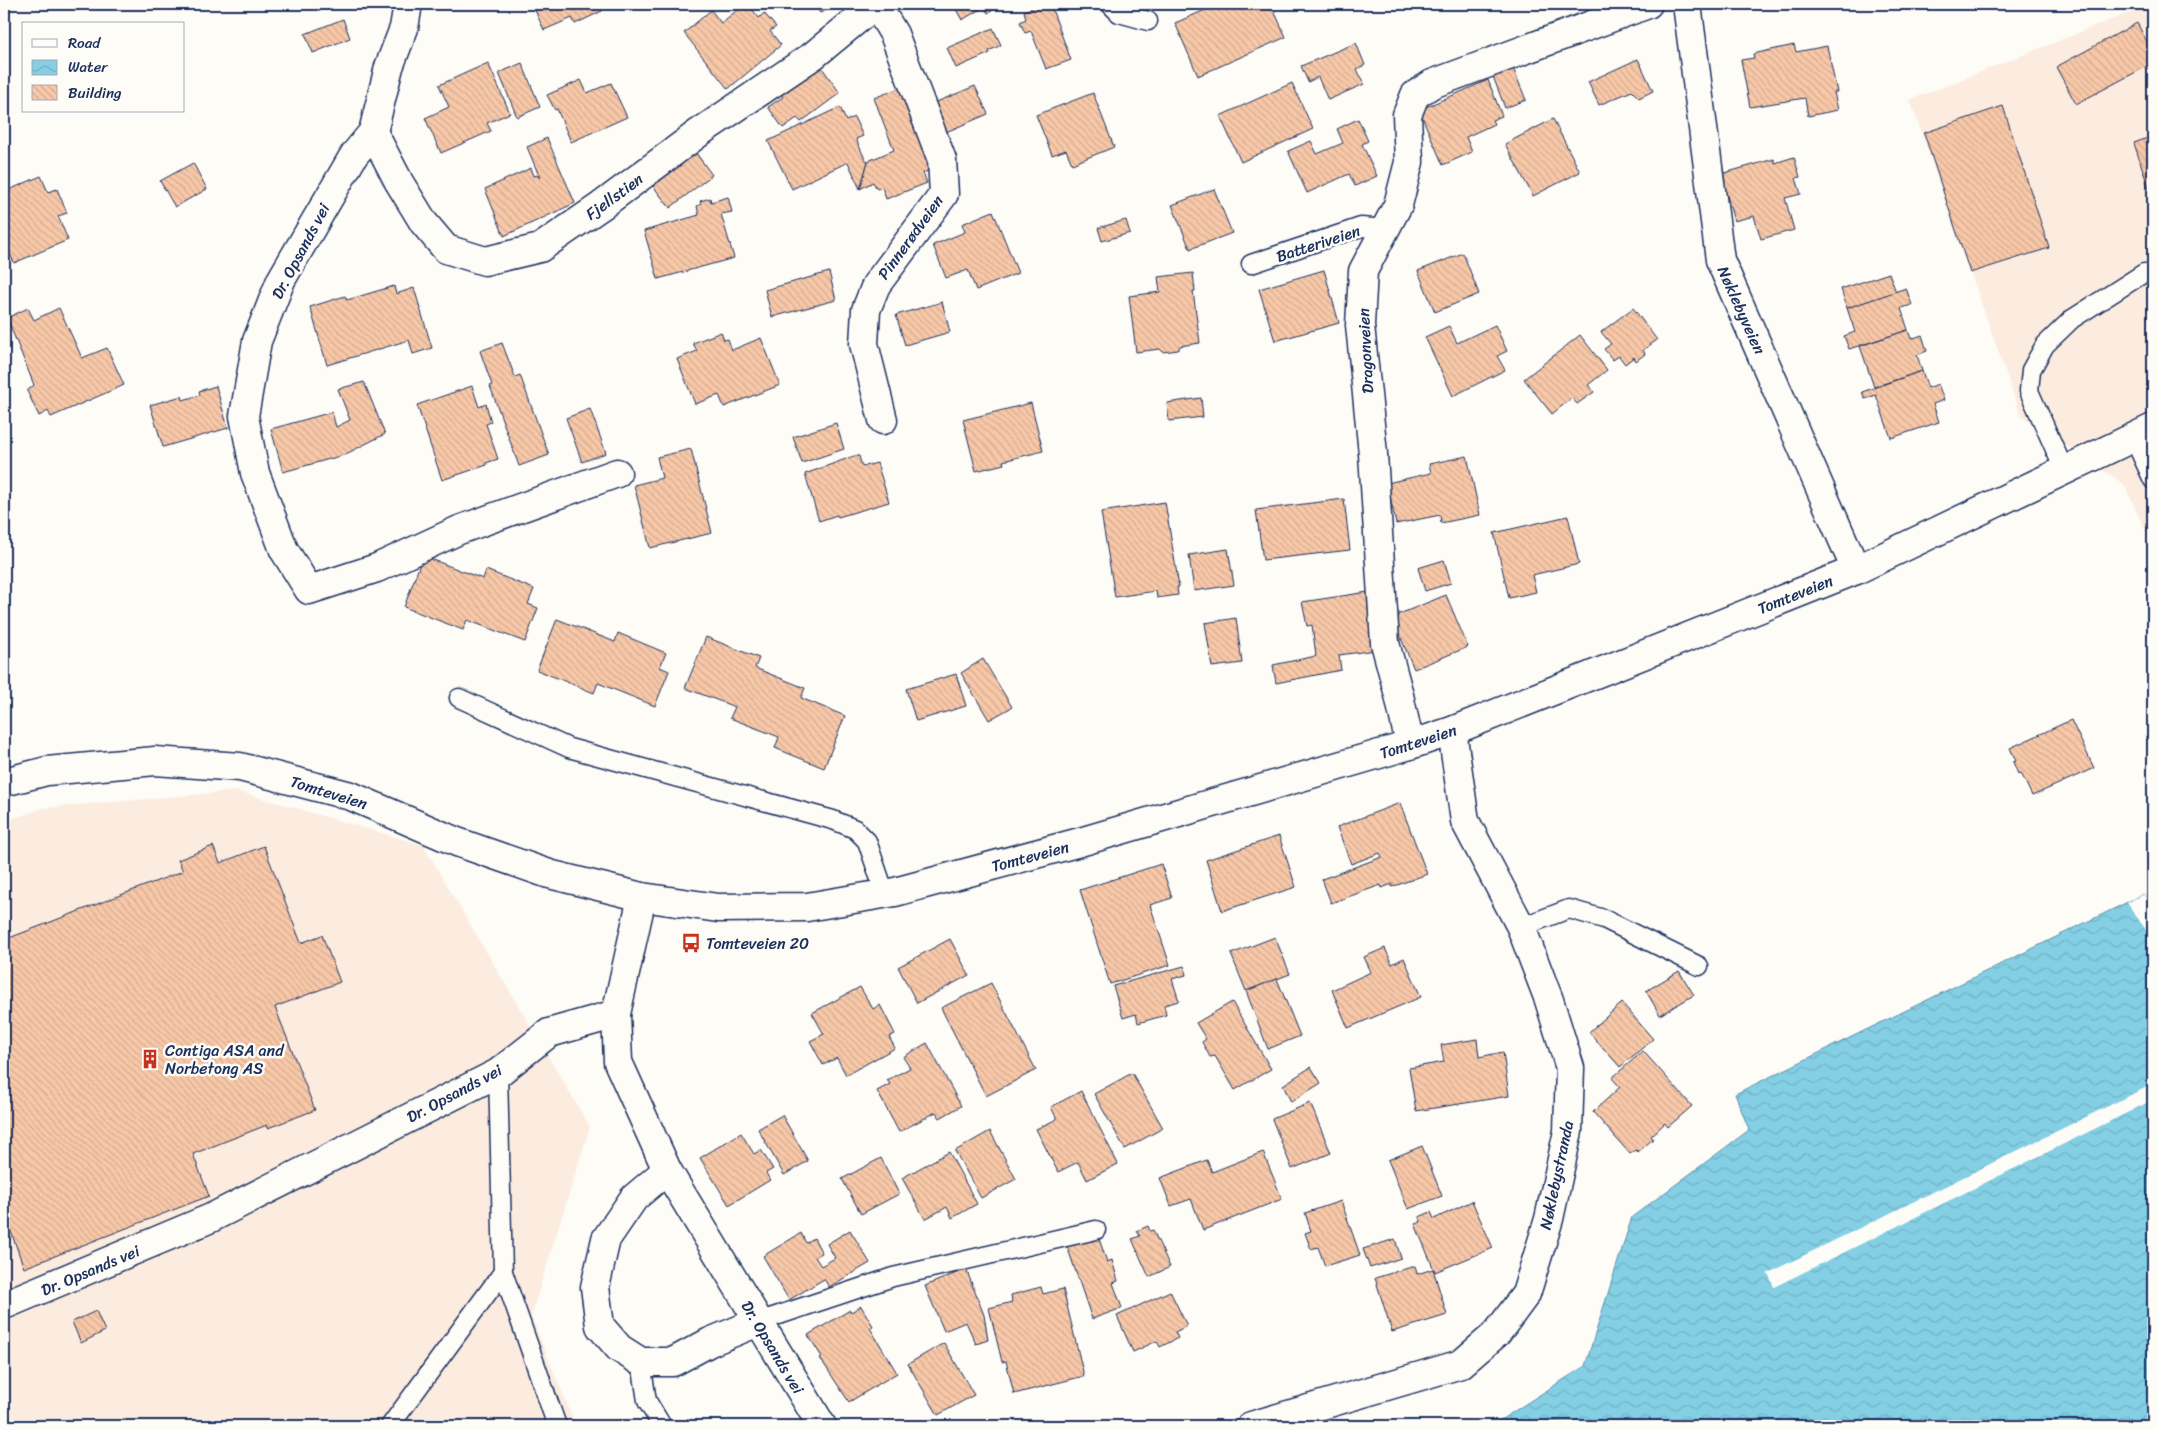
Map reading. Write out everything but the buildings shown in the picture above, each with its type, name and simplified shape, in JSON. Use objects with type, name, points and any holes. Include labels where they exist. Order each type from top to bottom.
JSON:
[{"type":"street","name":"Dr. Opsands vei","points":[[408,4],[404,28],[389,67],[373,132],[354,155],[281,280],[257,341],[244,416],[254,473],[284,550],[309,590],[377,568],[459,530],[617,473]]},
{"type":"street","name":"Fjellstien","points":[[373,132],[399,182],[424,223],[446,249],[485,261],[540,248],[601,206],[700,132],[814,55],[876,4]]},
{"type":"street","name":"Pinnerødveien","points":[[876,4],[894,34],[942,160],[944,194],[876,285],[866,310],[864,344],[883,420]]},
{"type":"street","name":"Dragonveien","points":[[1410,745],[1400,695],[1385,643],[1373,454],[1360,325],[1363,271],[1398,205],[1409,162],[1407,115],[1414,96],[1432,84],[1648,4]]},
{"type":"street","name":"Nøklebyveien","points":[[1687,4],[1720,260],[1856,570]]},
{"type":"street","name":"Tomteveien","points":[[4,782],[47,771],[155,761],[240,767],[352,796],[476,848],[549,874],[642,897],[718,908],[807,907],[885,894],[1080,842],[1452,731],[1856,570],[2144,434]]},
{"type":"street","name":"Nøklebystranda","points":[[1251,1426],[1461,1364],[1497,1333],[1526,1294],[1548,1219],[1568,1131],[1570,1068],[1549,1000],[1521,927],[1465,821],[1452,731]]},
{"type":"street","points":[[616,1014],[642,897]]},
{"type":"street","name":"Dr. Opsands vei","points":[[4,1306],[211,1218],[498,1073],[549,1033],[616,1014],[618,1062],[668,1170],[822,1426]]},
{"type":"street","points":[[668,1170],[634,1198],[606,1239],[595,1287],[600,1326],[619,1348],[641,1362],[673,1362],[710,1342],[758,1322]]},
{"type":"lane","points":[[1110,4],[1119,13],[1148,22]]},
{"type":"lane","name":"Batteriveien","points":[[1251,264],[1362,226],[1386,229]]},
{"type":"lane","points":[[2065,472],[2029,391],[2031,370],[2046,345],[2072,319],[2144,273]]},
{"type":"lane","points":[[2144,434],[2153,480]]},
{"type":"lane","points":[[459,698],[569,748],[833,820],[855,829],[867,841],[885,894]]},
{"type":"lane","points":[[1521,927],[1570,909],[1604,919],[1699,966]]},
{"type":"lane","points":[[498,1073],[503,1272],[557,1426]]},
{"type":"lane","points":[[758,1322],[893,1277],[1096,1230]]},
{"type":"lane","points":[[390,1426],[503,1272]]},
{"type":"lane","points":[[641,1362],[647,1400],[662,1426]]},
{"type":"shaded area","points":[[2153,4],[2153,547],[2124,484],[2021,416],[1910,100]]},
{"type":"shaded area","points":[[237,791],[423,845],[590,1127],[531,1316],[576,1426],[4,1426],[4,822],[43,808]]},
{"type":"water","points":[[2144,894],[2153,910],[2153,1426],[1491,1426],[1585,1366],[1632,1217],[1749,1130],[1735,1094]]},
{"type":"pier","points":[[2144,894],[2153,910],[2153,940],[2127,903]]},
{"type":"pier","points":[[2153,1084],[2153,1100],[1774,1287],[1768,1273]]},
{"type":"place","name":"Tomteveien 20","points":[[691,943]]},
{"type":"place","name":"Contiga ASA and Norbetong AS","points":[[150,1059]]}]
